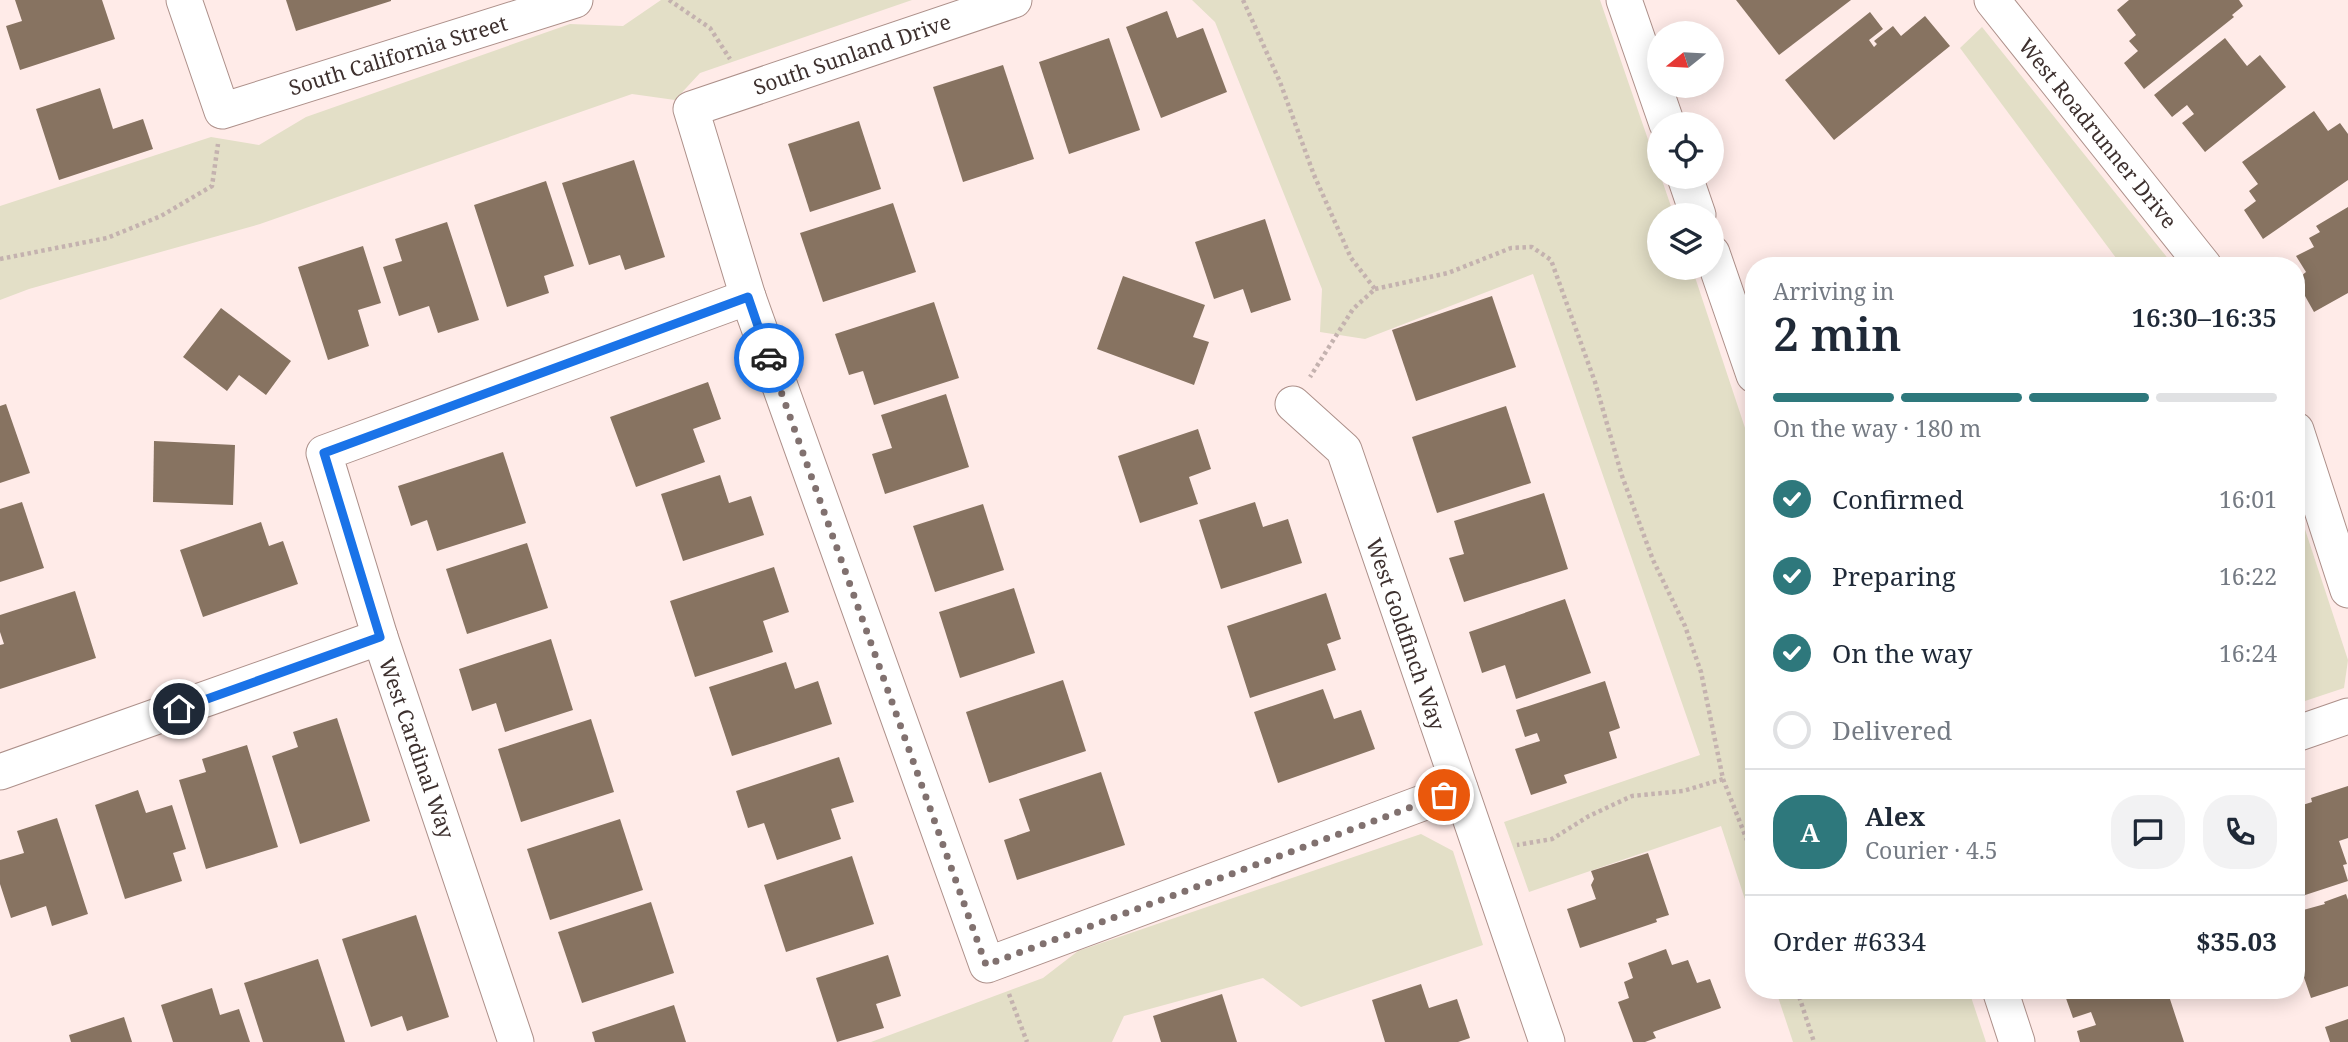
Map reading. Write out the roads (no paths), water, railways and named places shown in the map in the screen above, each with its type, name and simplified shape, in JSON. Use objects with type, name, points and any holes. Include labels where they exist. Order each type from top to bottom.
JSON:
[{"type":"street","name":"South California Street","points":[[184,0],[222,111],[575,0]]},
{"type":"street","name":"South Sunland Drive","points":[[748,297],[691,108],[1014,0]]},
{"type":"street","points":[[1624,0],[1663,112]]},
{"type":"street","name":"West Roadrunner Drive","points":[[1992,0],[2197,257]]},
{"type":"street","points":[[1721,280],[1745,349]]},
{"type":"street","points":[[748,297],[986,965],[1460,789]]},
{"type":"street","name":"West Cardinal Way","points":[[516,1042],[380,637],[324,453],[748,297]]},
{"type":"street","name":"West Goldfinch Way","points":[[1293,404],[1344,450],[1547,1042]]},
{"type":"street","points":[[2305,458],[2348,590]]},
{"type":"street","points":[[0,772],[380,637]]},
{"type":"street","points":[[2305,731],[2348,716]]},
{"type":"street","points":[[2003,999],[2017,1042]]}]
